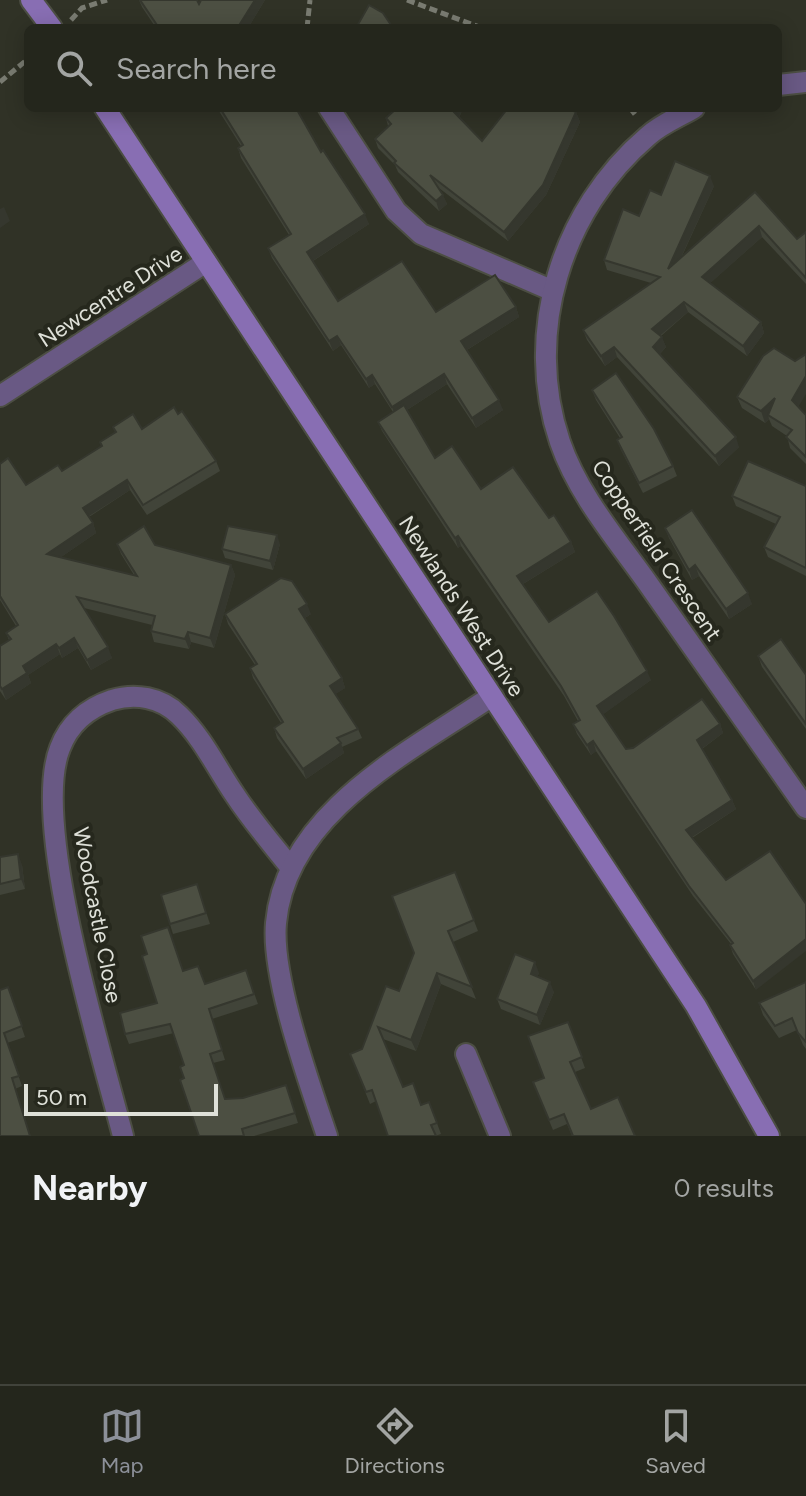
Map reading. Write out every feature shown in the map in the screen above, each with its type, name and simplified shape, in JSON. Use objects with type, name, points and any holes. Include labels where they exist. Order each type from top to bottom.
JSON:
[{"type":"street","points":[[31,0],[49,24]]},
{"type":"street","points":[[782,85],[806,82]]},
{"type":"street","name":"Newlands West Drive","points":[[108,112],[696,1006],[769,1136]]},
{"type":"street","points":[[332,112],[396,211],[421,234],[551,290]]},
{"type":"street","name":"Copperfield Crescent","points":[[687,112],[650,133],[597,190],[569,243],[551,290],[546,335],[548,383],[560,443],[589,501],[806,808]]},
{"type":"street","name":"Newcentre Drive","points":[[0,396],[206,262]]},
{"type":"street","name":"Woodcastle Close","points":[[123,1136],[77,959],[61,872],[54,779],[59,750],[66,736],[80,718],[98,705],[123,697],[141,696],[163,703],[179,715],[202,744],[235,796],[291,868]]},
{"type":"street","points":[[327,1136],[305,1069],[282,980],[275,923],[291,868],[336,809],[375,776],[492,696]]},
{"type":"street","points":[[466,1054],[500,1136]]},
{"type":"path","points":[[66,24],[82,8],[107,0]]},
{"type":"path","points":[[307,24],[310,0]]},
{"type":"path","points":[[407,0],[471,24]]},
{"type":"path","points":[[0,82],[24,62]]},
{"type":"building","points":[[140,0],[197,0],[199,4],[201,0],[255,0],[240,24],[156,24]]},
{"type":"building","points":[[369,5],[383,13],[390,24],[358,24]]},
{"type":"building","points":[[222,112],[298,112],[321,152],[323,150],[365,214],[307,252],[338,301],[402,261],[436,312],[495,275],[516,307],[461,341],[499,400],[472,418],[444,374],[392,407],[372,375],[366,379],[337,336],[329,341],[268,248],[291,234],[238,148],[243,145]]},
{"type":"building","points":[[393,112],[454,112],[482,141],[505,112],[576,112],[543,185],[504,232],[430,175],[443,195],[436,201],[394,163],[396,161],[375,139],[391,124],[386,118]]},
{"type":"building","points":[[675,161],[710,176],[668,269],[755,192],[797,239],[806,232],[806,278],[759,226],[702,277],[761,322],[743,346],[684,302],[652,329],[662,337],[653,347],[736,437],[715,456],[614,347],[601,356],[583,330],[660,277],[604,260],[623,209],[639,216],[650,190],[661,195]]},
{"type":"building","points":[[774,348],[795,361],[806,354],[806,376],[792,400],[806,415],[806,457],[786,437],[792,430],[768,415],[775,398],[761,411],[737,397],[763,356]]},
{"type":"building","points":[[616,373],[654,429],[673,466],[639,483],[617,440],[622,437],[592,390]]},
{"type":"building","points":[[404,405],[435,458],[452,446],[481,489],[513,467],[549,518],[554,515],[571,542],[517,576],[549,622],[597,591],[614,616],[647,671],[597,706],[626,749],[633,748],[702,699],[720,724],[697,740],[732,800],[686,830],[726,880],[770,851],[806,904],[806,939],[753,981],[730,945],[733,943],[689,886],[593,741],[587,745],[573,724],[580,720],[561,686],[458,536],[455,538],[378,422]]},
{"type":"building","points":[[174,407],[178,414],[182,411],[216,461],[143,505],[127,480],[83,508],[93,523],[47,554],[137,576],[117,544],[144,526],[155,545],[231,565],[210,638],[188,632],[185,639],[151,631],[155,616],[77,597],[108,647],[87,660],[74,638],[59,648],[56,644],[23,666],[27,673],[2,689],[0,646],[11,639],[6,633],[18,625],[0,596],[0,464],[8,458],[26,485],[58,465],[62,471],[102,446],[100,442],[116,432],[113,427],[133,414],[142,429]]},
{"type":"building","points":[[748,461],[806,486],[806,568],[764,547],[780,517],[732,496]]},
{"type":"building","points":[[692,510],[748,593],[726,609],[695,565],[689,570],[665,528]]},
{"type":"building","points":[[228,526],[277,535],[270,561],[222,549]]},
{"type":"building","points":[[281,578],[292,581],[307,604],[299,609],[342,678],[330,686],[358,729],[337,738],[341,743],[303,769],[274,728],[283,722],[250,668],[257,664],[225,614]]},
{"type":"building","points":[[781,639],[806,675],[806,724],[758,656]]},
{"type":"building","points":[[18,854],[21,879],[0,884],[0,857]]},
{"type":"building","points":[[455,872],[474,920],[448,931],[472,987],[437,973],[411,1040],[378,1027],[403,1087],[413,1083],[421,1105],[429,1102],[437,1123],[431,1125],[436,1136],[388,1136],[372,1090],[366,1092],[350,1054],[362,1049],[386,986],[399,991],[414,953],[392,896]]},
{"type":"building","points":[[197,884],[206,913],[170,924],[161,895]]},
{"type":"building","points":[[168,927],[183,971],[198,966],[205,984],[246,970],[254,994],[209,1009],[222,1050],[210,1054],[225,1099],[243,1098],[286,1085],[295,1113],[242,1129],[244,1136],[199,1136],[180,1080],[184,1078],[180,1067],[184,1065],[170,1024],[125,1034],[120,1013],[157,1003],[142,956],[147,954],[141,936]]},
{"type":"building","points":[[515,954],[535,962],[531,974],[550,982],[537,1015],[497,999]]},
{"type":"building","points":[[806,982],[806,1042],[792,1018],[775,1026],[759,1003]]},
{"type":"building","points":[[8,987],[22,1026],[4,1033],[19,1076],[12,1078],[30,1136],[0,1136],[0,990]]},
{"type":"building","points":[[568,1022],[582,1057],[570,1062],[591,1109],[618,1097],[635,1136],[573,1136],[564,1114],[549,1120],[533,1082],[544,1078],[528,1036]]}]
